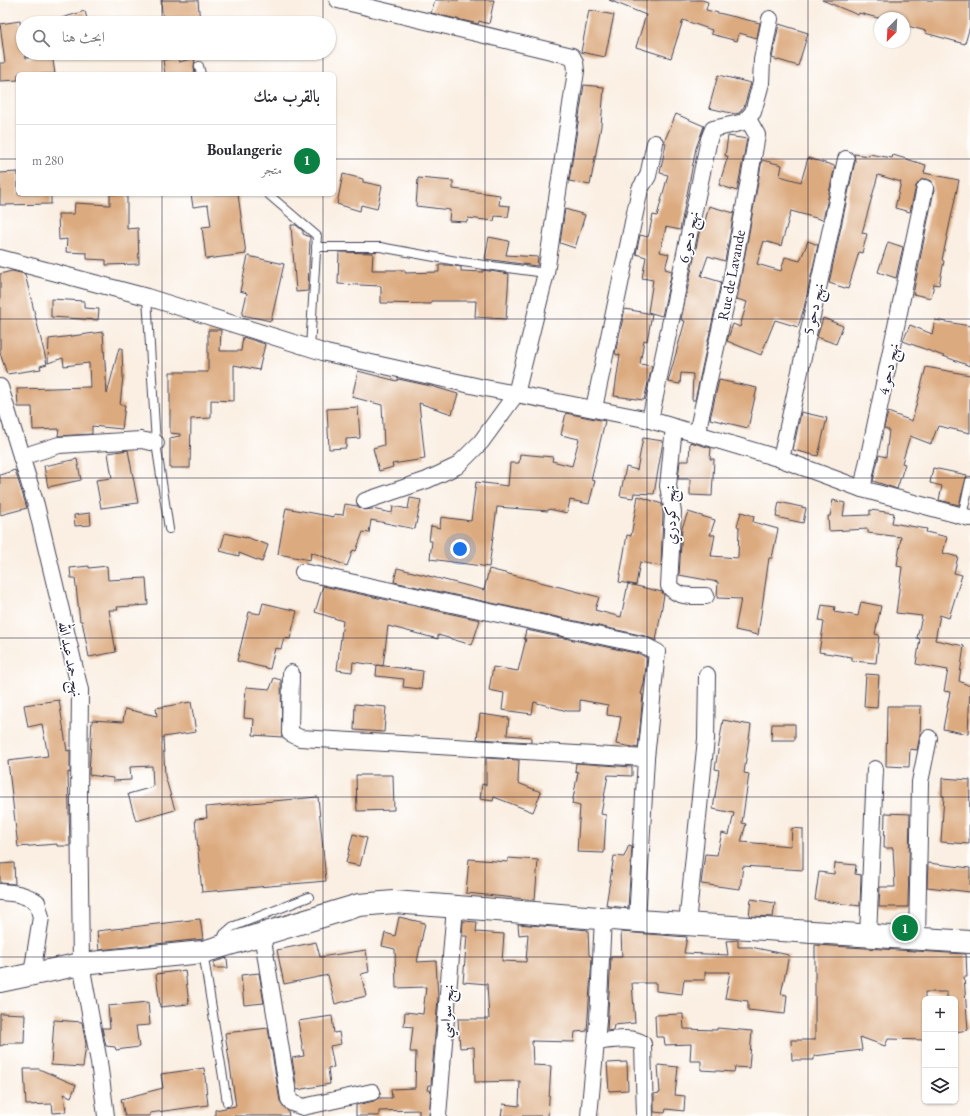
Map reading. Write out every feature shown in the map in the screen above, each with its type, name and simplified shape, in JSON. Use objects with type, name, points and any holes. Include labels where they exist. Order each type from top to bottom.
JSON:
[{"type":"street","points":[[338,0],[572,56],[575,62],[576,71],[546,273],[516,394],[481,442],[457,466],[427,480],[365,501]]},
{"type":"street","points":[[748,119],[753,112],[761,83],[762,60],[770,19]]},
{"type":"street","name":"نهج دحو 6","points":[[650,420],[709,138],[713,129],[744,122],[748,119]]},
{"type":"street","name":"Rue de Lavande","points":[[697,433],[732,276],[757,135],[748,119]]},
{"type":"street","points":[[594,408],[640,189],[648,176],[654,143]]},
{"type":"street","name":"نهج دحو 5","points":[[781,459],[846,159]]},
{"type":"street","name":"نهج دحو 4","points":[[862,489],[925,188]]},
{"type":"street","points":[[0,258],[147,297],[310,348],[516,394],[650,420],[781,459],[862,489],[966,517]]},
{"type":"street","name":"نهج حمد عبد الله","points":[[0,387],[36,505],[80,690],[79,801],[81,964],[99,1062],[106,1116]]},
{"type":"street","name":"نهج كودري","points":[[674,427],[668,486],[673,512],[670,586],[674,592],[684,596],[706,596]]},
{"type":"street","points":[[21,457],[59,445],[141,440],[156,443]]},
{"type":"street","points":[[303,572],[649,647],[657,652],[646,758],[637,921]]},
{"type":"street","points":[[291,673],[290,733],[300,738],[646,758]]},
{"type":"street","points":[[687,924],[706,739],[707,674]]},
{"type":"street","points":[[917,939],[920,782],[929,738]]},
{"type":"street","points":[[868,936],[875,768]]},
{"type":"street","points":[[0,892],[26,895],[37,902],[41,916],[32,974]]},
{"type":"street","points":[[0,981],[81,964],[211,949],[359,905],[394,902],[637,921],[970,942]]},
{"type":"street","name":"نهج سواسي","points":[[438,1116],[454,907]]},
{"type":"street","points":[[589,1116],[596,1042],[603,918]]},
{"type":"street","points":[[262,934],[289,1099],[292,1103],[303,1107],[372,1092]]},
{"type":"street","points":[[596,1042],[628,1040],[638,1041],[642,1044],[644,1116]]},
{"type":"lane","points":[[270,196],[317,236],[310,348]]},
{"type":"lane","points":[[316,247],[380,247],[462,262],[546,273]]},
{"type":"lane","points":[[147,297],[156,443],[168,529]]},
{"type":"lane","points":[[966,517],[970,481]]},
{"type":"lane","points":[[227,1102],[211,949],[232,927],[309,897]]},
{"type":"building","points":[[161,0],[198,0],[199,16],[162,16]]},
{"type":"building","points":[[435,0],[494,0],[489,24],[479,21],[478,24],[431,13]]},
{"type":"building","points":[[609,0],[702,0],[708,2],[706,10],[760,23],[757,38],[739,33],[737,41],[711,34],[712,30],[683,20],[671,58],[636,47],[646,15]]},
{"type":"building","points":[[822,0],[970,0],[970,26],[965,44],[925,33],[926,31],[910,27],[910,12],[874,12],[874,17],[859,13],[858,15]]},
{"type":"building","points":[[589,10],[614,15],[605,57],[581,52]]},
{"type":"building","points":[[85,11],[86,16],[68,16]]},
{"type":"building","points":[[16,22],[16,60],[53,60],[55,72],[16,72],[16,80],[0,81],[0,63],[5,63],[0,24]]},
{"type":"building","points":[[779,24],[808,33],[798,66],[772,58]]},
{"type":"building","points":[[163,60],[179,60],[179,62],[195,60],[195,72],[165,72]]},
{"type":"building","points":[[718,75],[751,83],[744,107],[739,113],[735,114],[709,108]]},
{"type":"building","points":[[584,85],[604,87],[601,126],[590,185],[569,181]]},
{"type":"building","points":[[676,114],[704,126],[696,148],[680,230],[666,227],[660,252],[669,254],[665,269],[672,271],[662,316],[648,312],[653,280],[642,278],[646,257],[636,254],[640,235],[648,237],[653,215],[657,216],[668,175],[660,173],[666,143],[664,142]]},
{"type":"building","points":[[728,136],[747,139],[737,191],[719,185],[728,156],[725,156]]},
{"type":"building","points":[[854,154],[869,156],[869,154],[892,158],[893,155],[926,165],[924,173],[959,180],[942,260],[944,261],[939,285],[934,284],[931,298],[913,294],[934,190],[932,181],[927,179],[922,179],[916,186],[910,212],[895,208],[901,182],[878,175],[862,233],[867,234],[862,253],[859,252],[848,289],[829,283],[855,161]]},
{"type":"building","points":[[808,158],[835,166],[823,220],[791,211],[781,246],[764,241],[757,264],[781,271],[785,257],[800,261],[808,241],[818,245],[804,308],[798,327],[775,320],[761,355],[727,341],[733,324],[740,327],[747,302],[737,299],[762,160],[782,165],[780,176],[801,182]]},
{"type":"building","points":[[16,172],[16,196],[51,196],[51,204],[0,205],[0,173]]},
{"type":"building","points":[[343,174],[363,179],[363,182],[382,186],[377,209],[361,205],[360,211],[337,204]]},
{"type":"building","points":[[418,178],[453,181],[453,189],[500,195],[499,205],[510,206],[508,217],[495,216],[494,221],[468,218],[467,222],[449,221],[450,210],[416,206]]},
{"type":"building","points":[[110,196],[127,196],[127,229],[138,228],[139,264],[106,265],[106,260],[87,259],[87,253],[66,252],[67,239],[59,240],[58,214],[74,214],[75,203],[110,205]]},
{"type":"building","points":[[191,196],[238,196],[246,254],[206,259],[202,227],[211,226],[208,205],[193,207]]},
{"type":"building","points":[[709,206],[734,213],[725,261],[708,256],[701,276],[721,282],[695,400],[692,400],[693,374],[681,373],[680,384],[668,382],[685,321],[681,320],[701,224],[704,225]]},
{"type":"building","points":[[565,209],[585,215],[575,248],[560,243]]},
{"type":"building","points":[[291,225],[296,225],[303,231],[303,234],[310,237],[308,291],[296,292]]},
{"type":"building","points":[[489,237],[509,241],[506,255],[538,257],[537,266],[485,259]]},
{"type":"building","points":[[888,242],[903,247],[896,278],[878,272]]},
{"type":"building","points":[[339,252],[373,253],[372,270],[405,270],[405,273],[439,272],[439,265],[449,265],[461,267],[461,271],[483,272],[483,270],[509,274],[506,319],[475,317],[476,301],[431,301],[431,304],[381,303],[381,286],[338,284]]},
{"type":"building","points":[[248,256],[284,264],[271,321],[242,315],[247,293],[240,291]]},
{"type":"building","points":[[12,271],[25,274],[47,364],[40,366],[41,369],[7,374],[0,353],[0,274]]},
{"type":"building","points":[[51,299],[84,301],[84,308],[99,309],[98,320],[51,317]]},
{"type":"building","points":[[625,309],[652,314],[647,341],[644,340],[640,364],[652,366],[644,400],[614,396],[620,355],[615,354]]},
{"type":"building","points":[[823,318],[843,326],[836,344],[817,337]]},
{"type":"building","points":[[935,320],[970,326],[970,366],[903,341],[910,325],[932,334]]},
{"type":"building","points":[[208,330],[221,330],[220,351],[241,351],[243,337],[265,344],[259,370],[234,365],[234,401],[211,400],[211,418],[191,419],[190,468],[170,468],[170,438],[180,436],[180,434],[170,433],[170,372],[208,372]]},
{"type":"building","points":[[103,332],[107,394],[119,348],[122,348],[123,377],[120,405],[125,405],[122,429],[92,426],[92,434],[58,436],[59,429],[33,430],[32,407],[18,407],[17,389],[90,387],[89,363],[64,366],[63,358],[48,363],[49,339]]},
{"type":"building","points":[[926,367],[970,375],[970,433],[938,426],[931,444],[910,436],[902,463],[905,464],[897,489],[873,481],[879,455],[886,457],[889,430],[884,428],[888,412],[912,421]]},
{"type":"building","points":[[358,371],[397,381],[398,379],[431,386],[458,394],[452,414],[419,403],[425,459],[392,464],[393,467],[379,471],[373,448],[384,445],[382,405],[352,397]]},
{"type":"building","points":[[719,380],[757,388],[748,428],[710,419]]},
{"type":"building","points":[[358,407],[360,438],[346,439],[346,448],[329,449],[327,409]]},
{"type":"building","points":[[801,412],[827,418],[818,456],[793,450]]},
{"type":"building","points":[[566,413],[605,421],[591,480],[595,481],[589,504],[570,500],[567,513],[549,509],[548,511],[497,507],[489,567],[430,559],[432,541],[429,541],[431,526],[440,528],[441,517],[471,521],[476,482],[508,486],[510,463],[519,463],[520,454],[553,457],[552,461],[572,466],[579,439],[561,435]]},
{"type":"building","points":[[643,438],[663,441],[654,494],[634,493],[633,498],[620,496],[626,467],[637,470]]},
{"type":"building","points":[[690,442],[711,448],[710,459],[714,459],[712,496],[690,495],[690,479],[678,479],[680,461],[689,461]]},
{"type":"building","points":[[128,450],[138,503],[101,508],[96,480],[112,478],[108,453]]},
{"type":"building","points":[[77,459],[81,480],[48,487],[44,466]]},
{"type":"building","points":[[933,468],[967,475],[959,505],[939,500],[942,486],[930,483]]},
{"type":"building","points":[[15,470],[27,508],[0,515],[0,475]]},
{"type":"building","points":[[638,496],[662,504],[663,513],[661,566],[640,562],[636,585],[619,582],[627,535],[631,536]]},
{"type":"building","points":[[410,498],[421,500],[415,529],[371,520],[369,533],[363,532],[356,551],[353,550],[347,566],[311,552],[310,560],[278,554],[286,508],[334,517],[334,514],[343,515],[345,504],[357,506],[364,510],[372,509],[392,513],[393,506],[408,509]]},
{"type":"building","points":[[833,500],[845,503],[843,516],[870,515],[870,510],[894,513],[892,523],[927,529],[926,532],[947,537],[943,553],[958,557],[954,573],[962,575],[949,618],[940,615],[935,640],[964,646],[959,681],[970,686],[968,734],[943,729],[950,692],[944,691],[948,670],[916,664],[920,639],[917,638],[922,616],[896,613],[902,567],[897,566],[901,537],[868,533],[868,529],[829,531],[828,516],[830,516]]},
{"type":"building","points":[[779,502],[806,508],[803,523],[776,517]]},
{"type":"building","points":[[688,512],[715,520],[710,535],[715,535],[711,556],[738,558],[739,527],[737,526],[741,512],[754,516],[753,522],[778,529],[772,558],[769,558],[758,635],[735,630],[741,599],[717,598],[718,582],[679,575],[682,528]]},
{"type":"building","points":[[90,513],[91,525],[75,526],[74,515]]},
{"type":"building","points":[[225,533],[246,537],[268,545],[262,562],[239,553],[239,556],[220,551]]},
{"type":"building","points":[[89,566],[89,568],[107,566],[108,580],[146,578],[148,605],[117,607],[118,610],[109,610],[116,652],[89,657],[82,621],[80,621],[75,578],[71,578],[70,568]]},
{"type":"building","points":[[397,568],[484,590],[489,569],[599,597],[595,610],[621,617],[628,584],[662,592],[664,595],[656,641],[645,636],[394,582]]},
{"type":"building","points":[[323,586],[480,620],[472,645],[438,635],[438,639],[388,626],[383,666],[353,662],[352,672],[337,670],[343,621],[315,612]]},
{"type":"building","points":[[861,602],[881,606],[875,634],[879,635],[876,663],[852,661],[852,657],[819,652],[824,622],[819,621],[822,605],[835,607],[834,612],[858,616]]},
{"type":"building","points":[[263,603],[297,611],[290,639],[284,638],[281,649],[275,648],[270,669],[237,661],[249,612],[260,614]]},
{"type":"building","points":[[526,630],[640,654],[647,658],[644,684],[641,694],[643,695],[638,748],[616,744],[621,717],[607,715],[608,705],[580,700],[580,711],[567,711],[534,702],[532,714],[502,710],[504,693],[489,690],[493,667],[518,671],[526,639],[524,639]]},
{"type":"building","points":[[377,665],[423,671],[421,689],[403,687],[404,679],[376,676]]},
{"type":"building","points":[[866,674],[879,675],[877,708],[864,707]]},
{"type":"building","points":[[274,678],[281,680],[282,737],[253,735],[254,719],[244,718],[246,687],[270,689]]},
{"type":"building","points":[[59,700],[67,751],[70,750],[70,773],[68,772],[70,846],[57,846],[57,844],[18,847],[8,761],[48,756],[42,724],[28,727],[24,705]]},
{"type":"building","points":[[191,702],[196,732],[163,737],[165,776],[175,810],[136,821],[128,794],[153,787],[152,766],[130,767],[131,780],[113,781],[113,778],[89,775],[92,720],[123,722],[125,709],[157,716],[156,708]]},
{"type":"building","points":[[355,704],[386,707],[384,732],[354,730]]},
{"type":"building","points":[[887,706],[921,706],[920,736],[917,750],[910,749],[909,767],[886,766]]},
{"type":"building","points":[[480,714],[509,718],[507,735],[531,737],[531,742],[477,739]]},
{"type":"building","points":[[723,720],[751,725],[744,773],[749,774],[742,823],[746,824],[741,842],[791,846],[792,828],[803,829],[803,870],[743,866],[740,889],[701,884],[705,854],[717,855],[722,833],[729,835],[734,813],[713,809],[719,770],[715,769]]},
{"type":"building","points":[[772,724],[795,724],[795,740],[771,740]]},
{"type":"building","points":[[486,758],[519,760],[518,783],[541,792],[533,812],[494,797],[493,801],[480,799],[482,784],[486,785]]},
{"type":"building","points":[[576,763],[632,767],[632,776],[608,775],[601,814],[606,815],[604,853],[577,852],[580,806],[572,804],[578,772],[575,771]]},
{"type":"building","points":[[356,775],[393,775],[394,810],[357,811]]},
{"type":"building","points":[[942,778],[970,780],[969,844],[941,842],[944,796],[942,796]]},
{"type":"building","points":[[318,797],[326,881],[202,892],[195,819],[207,818],[206,807]]},
{"type":"building","points":[[885,813],[910,814],[908,907],[879,907],[880,887],[895,887],[893,848],[884,848]]},
{"type":"building","points":[[353,834],[367,838],[360,866],[346,863]]},
{"type":"building","points":[[629,845],[632,846],[628,908],[606,905],[614,856],[624,857]]},
{"type":"building","points":[[508,858],[538,860],[535,900],[466,893],[469,859],[508,862]]},
{"type":"building","points":[[14,863],[15,884],[0,883],[0,864]]},
{"type":"building","points":[[835,863],[856,865],[855,874],[861,875],[860,906],[815,900],[819,872],[834,874]]},
{"type":"building","points":[[928,863],[970,868],[970,892],[927,887]]},
{"type":"building","points":[[751,899],[775,903],[773,917],[749,916]]},
{"type":"building","points":[[399,917],[425,923],[417,962],[436,961],[438,998],[431,1085],[428,1085],[427,1090],[431,1091],[429,1116],[419,1116],[419,1110],[379,1111],[379,1116],[356,1116],[356,1105],[374,1101],[379,1098],[392,1098],[391,1089],[415,1088],[416,1052],[410,1052],[413,1027],[404,1026],[405,1012],[423,1014],[426,987],[396,988],[395,949],[382,946],[385,933],[395,936]]},
{"type":"building","points":[[200,919],[203,939],[99,950],[97,931]]},
{"type":"building","points":[[463,921],[477,922],[476,932],[504,934],[502,961],[526,962],[528,934],[519,935],[518,924],[588,930],[589,955],[592,957],[587,1031],[575,1032],[574,1042],[532,1041],[533,1065],[551,1066],[548,1116],[501,1116],[503,1104],[519,1106],[520,1081],[475,1082],[474,1047],[460,1048],[458,1019],[489,1019],[487,984],[463,982],[467,936],[462,936]]},
{"type":"building","points":[[621,932],[687,937],[684,953],[728,955],[726,941],[738,940],[738,947],[751,947],[789,955],[781,994],[787,995],[785,1014],[748,1010],[748,1001],[725,998],[730,972],[705,972],[705,980],[684,980],[682,994],[656,991],[656,983],[632,983],[635,1023],[614,1025],[613,1030],[607,1031],[611,957],[622,957]]},
{"type":"building","points":[[316,942],[320,957],[366,950],[369,972],[361,974],[366,996],[335,1004],[328,975],[284,984],[277,950]]},
{"type":"building","points":[[815,945],[966,954],[967,977],[964,977],[968,1030],[958,1032],[958,996],[947,996],[947,992],[925,992],[925,996],[922,996],[922,1040],[888,1039],[885,1046],[860,1037],[862,1050],[814,1056],[814,1060],[792,1060],[791,1040],[815,1040]]},
{"type":"building","points":[[227,958],[228,968],[214,968],[214,962]]},
{"type":"building","points":[[185,970],[189,1004],[160,1007],[156,974]]},
{"type":"building","points":[[259,973],[264,1003],[244,1005],[241,975]]},
{"type":"building","points":[[148,1002],[150,1025],[136,1026],[139,1047],[116,1050],[115,1047],[106,1046],[102,1028],[110,1028],[108,1006]]},
{"type":"building","points":[[0,1013],[25,1014],[24,1043],[9,1043],[0,1046]]},
{"type":"building","points":[[683,1014],[684,1029],[717,1030],[717,1028],[752,1031],[749,1068],[735,1067],[734,1072],[701,1070],[701,1061],[690,1061],[691,1044],[665,1045],[664,1037],[656,1037],[655,1015]]},
{"type":"building","points":[[332,1016],[334,1033],[339,1032],[341,1044],[330,1046],[334,1067],[328,1068],[330,1084],[297,1090],[292,1058],[304,1056],[298,1021]]},
{"type":"building","points":[[54,1020],[82,1022],[86,1044],[83,1067],[51,1065]]},
{"type":"building","points":[[268,1028],[280,1101],[288,1111],[289,1116],[215,1116],[215,1110],[236,1106],[225,1033]]},
{"type":"building","points":[[627,1062],[628,1090],[609,1091],[607,1063]]},
{"type":"building","points":[[658,1065],[678,1067],[675,1095],[685,1096],[684,1111],[666,1109],[665,1113],[654,1112],[654,1094],[660,1093]]},
{"type":"building","points":[[204,1068],[208,1105],[150,1113],[150,1116],[125,1116],[121,1099],[163,1088],[161,1074]]},
{"type":"building","points":[[24,1069],[39,1069],[76,1085],[71,1097],[64,1094],[66,1112],[53,1113],[52,1104],[26,1105]]},
{"type":"place","name":"Boulangerie","points":[[905,928]]}]
